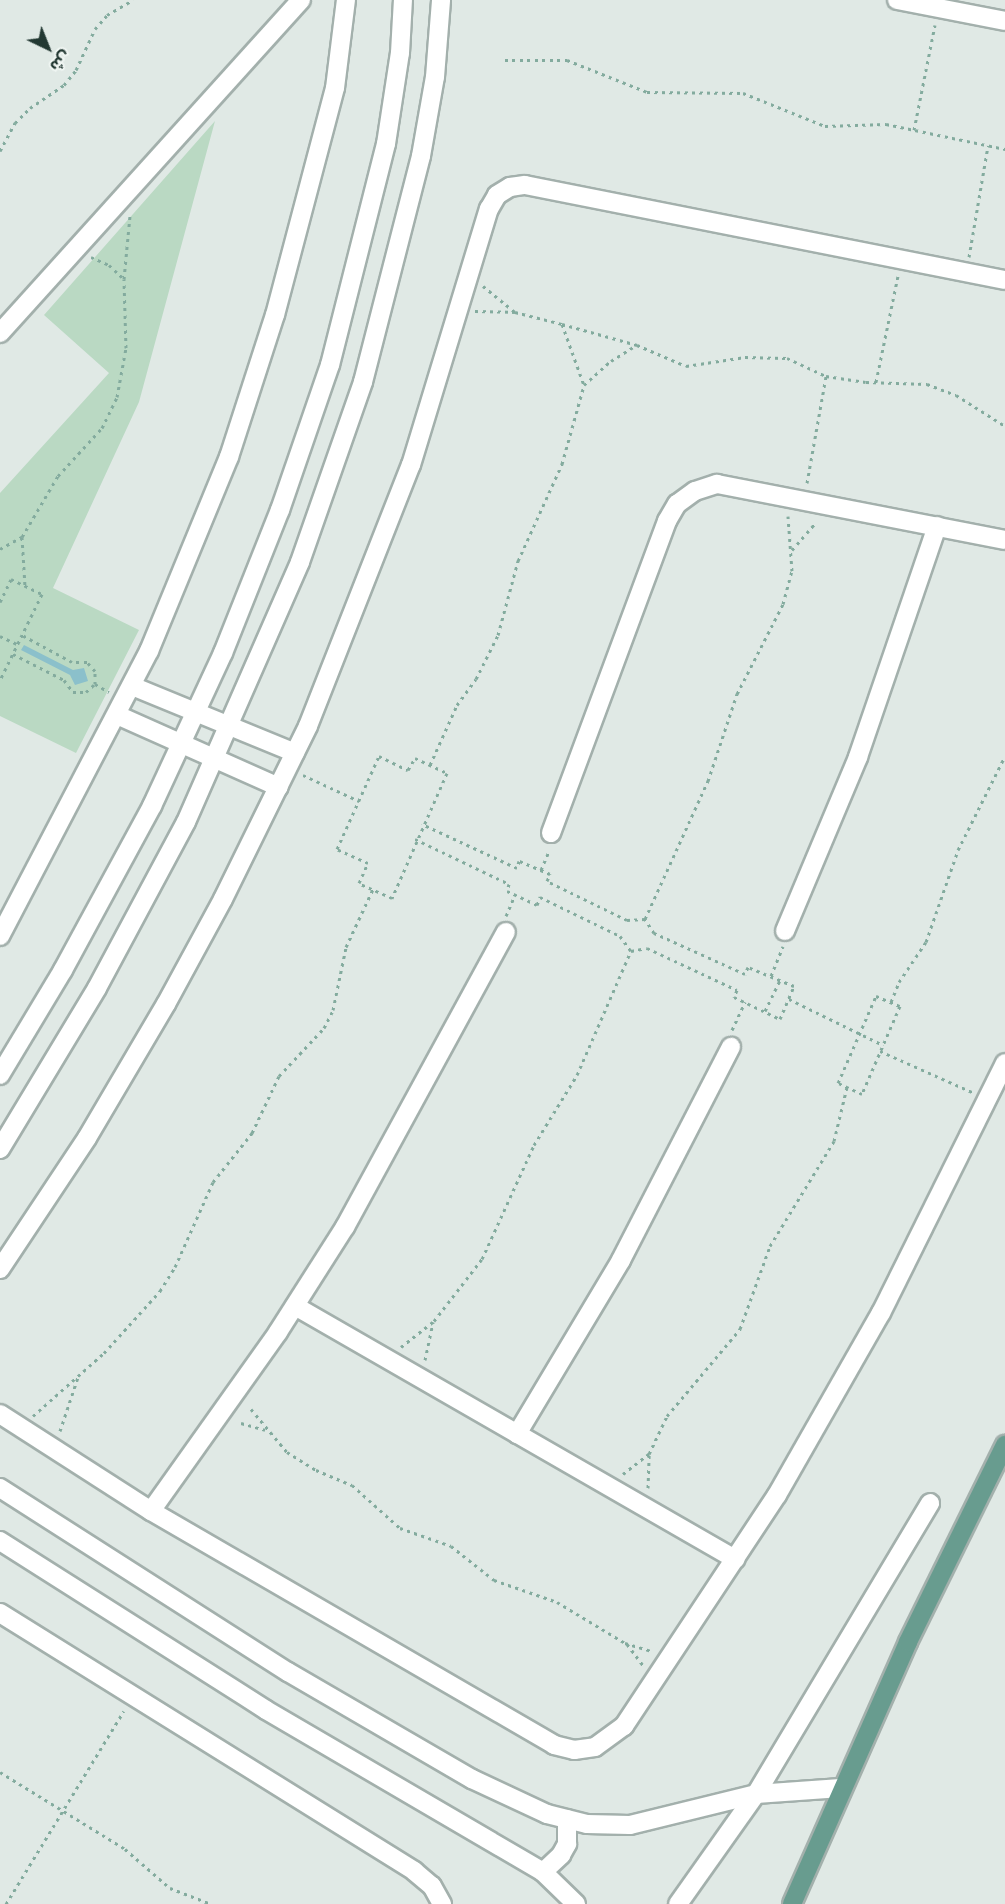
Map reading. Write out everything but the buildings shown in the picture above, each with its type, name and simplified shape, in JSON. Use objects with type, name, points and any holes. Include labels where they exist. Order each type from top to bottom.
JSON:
[{"type":"main road","points":[[792,1904],[841,1788],[1005,1445]]},
{"type":"street","points":[[0,333],[301,0]]},
{"type":"street","points":[[0,936],[132,686],[202,527],[253,386],[335,88],[346,0]]},
{"type":"street","points":[[2,1068],[109,889],[197,713],[280,510],[330,366],[386,144],[400,53],[403,0]]},
{"type":"street","points":[[0,1149],[143,905],[231,726],[300,562],[363,382],[429,117],[441,0]]},
{"type":"street","points":[[897,0],[1005,21]]},
{"type":"street","points":[[0,1269],[87,1138],[166,1004],[291,760],[381,547],[460,311],[492,201],[504,190],[518,185],[1005,280]]},
{"type":"street","points":[[551,833],[672,512],[694,490],[717,484],[1005,540]]},
{"type":"street","points":[[785,931],[858,757],[937,526]]},
{"type":"street","points":[[132,686],[231,726],[291,760]]},
{"type":"street","points":[[117,715],[279,786]]},
{"type":"street","points":[[151,1511],[295,1306],[383,1163],[506,932]]},
{"type":"street","points":[[517,1434],[621,1260],[731,1047]]},
{"type":"street","points":[[0,1414],[151,1511],[554,1745],[585,1749],[606,1742],[624,1726],[777,1495],[856,1360],[1005,1063]]},
{"type":"street","points":[[295,1306],[735,1559]]},
{"type":"street","points":[[0,1488],[309,1684],[472,1779],[522,1804],[587,1824],[630,1825],[756,1794],[841,1788]]},
{"type":"street","points":[[678,1904],[756,1794],[930,1503]]},
{"type":"street","points":[[0,1541],[266,1710],[543,1872],[576,1904]]},
{"type":"street","points":[[0,1613],[414,1871],[432,1886],[442,1904]]},
{"type":"street","points":[[543,1872],[561,1855],[567,1844],[567,1819]]},
{"type":"path","points":[[0,151],[15,123],[30,108],[64,85],[76,70],[95,28],[107,15],[133,0]]},
{"type":"path","points":[[914,130],[939,8]]},
{"type":"path","points":[[505,60],[567,60],[647,92],[743,93],[825,126],[886,124],[1005,149]]},
{"type":"path","points":[[966,272],[988,146]]},
{"type":"path","points":[[0,549],[22,537],[58,476],[102,428],[117,397],[127,338],[124,279],[131,213]]},
{"type":"path","points":[[74,251],[104,262],[124,279]]},
{"type":"path","points":[[876,382],[902,259]]},
{"type":"path","points":[[470,275],[515,312]]},
{"type":"path","points":[[460,311],[515,312],[637,345],[686,366],[745,357],[787,358],[826,376],[876,382],[927,384],[956,395],[1005,426]]},
{"type":"path","points":[[562,324],[585,385]]},
{"type":"path","points":[[430,765],[457,705],[476,679],[498,635],[518,561],[562,464],[585,385],[611,360],[637,345]]},
{"type":"path","points":[[804,500],[826,376]]},
{"type":"path","points":[[645,920],[708,781],[737,694],[783,604],[792,571],[792,550],[785,497]]},
{"type":"path","points":[[792,550],[830,506]]},
{"type":"path","points":[[22,537],[26,586]]},
{"type":"path","points":[[0,602],[11,579],[42,594],[0,680]]},
{"type":"path","points":[[13,654],[64,680],[73,692],[86,692],[95,684],[95,671],[87,662],[72,662],[22,635]]},
{"type":"path","points":[[0,636],[17,644]]},
{"type":"path","points":[[379,756],[408,770],[415,758],[430,765],[447,773],[415,839],[392,898],[359,883],[368,863],[337,849],[379,756]]},
{"type":"path","points":[[891,1002],[898,982],[926,942],[958,850],[1005,756]]},
{"type":"path","points":[[291,760],[359,801]]},
{"type":"path","points":[[422,824],[517,867],[519,861],[550,874],[547,881],[627,920],[645,920]]},
{"type":"path","points":[[415,839],[509,884],[507,891],[515,895],[537,905],[540,897],[620,936],[631,951]]},
{"type":"path","points":[[20,1427],[124,1334],[160,1291],[213,1182],[252,1133],[279,1076],[324,1028],[333,1010],[346,947],[373,889]]},
{"type":"path","points":[[631,951],[646,948],[737,990],[734,997],[780,1019],[794,986],[748,967],[745,975],[654,933],[645,920]]},
{"type":"path","points":[[386,1359],[434,1320],[482,1259],[534,1145],[577,1075],[631,951]]},
{"type":"path","points":[[765,1012],[780,980]]},
{"type":"path","points":[[876,996],[891,1002],[900,1006],[862,1094],[838,1083],[876,996]]},
{"type":"path","points":[[789,999],[883,1046]]},
{"type":"path","points":[[880,1051],[988,1100]]},
{"type":"path","points":[[647,1508],[649,1454],[667,1416],[740,1329],[770,1245],[834,1141],[847,1087]]},
{"type":"path","points":[[422,1379],[434,1320]]},
{"type":"path","points":[[54,1449],[79,1375]]},
{"type":"path","points":[[251,1409],[266,1430],[300,1461],[352,1485],[400,1528],[452,1546],[494,1580],[557,1602],[626,1643],[671,1656]]},
{"type":"path","points":[[241,1423],[266,1430]]},
{"type":"path","points":[[606,1485],[649,1454]]},
{"type":"path","points":[[626,1643],[655,1680]]},
{"type":"path","points":[[6,1904],[133,1696]]},
{"type":"path","points":[[0,1772],[125,1849],[170,1888],[211,1904]]},
{"type":"green space","points":[[215,121],[139,402],[53,588],[139,630],[76,753],[0,716],[0,493],[109,373],[44,315]]},
{"type":"water","points":[[24,645],[73,670],[84,668],[88,681],[75,685],[70,675],[21,650]]}]
